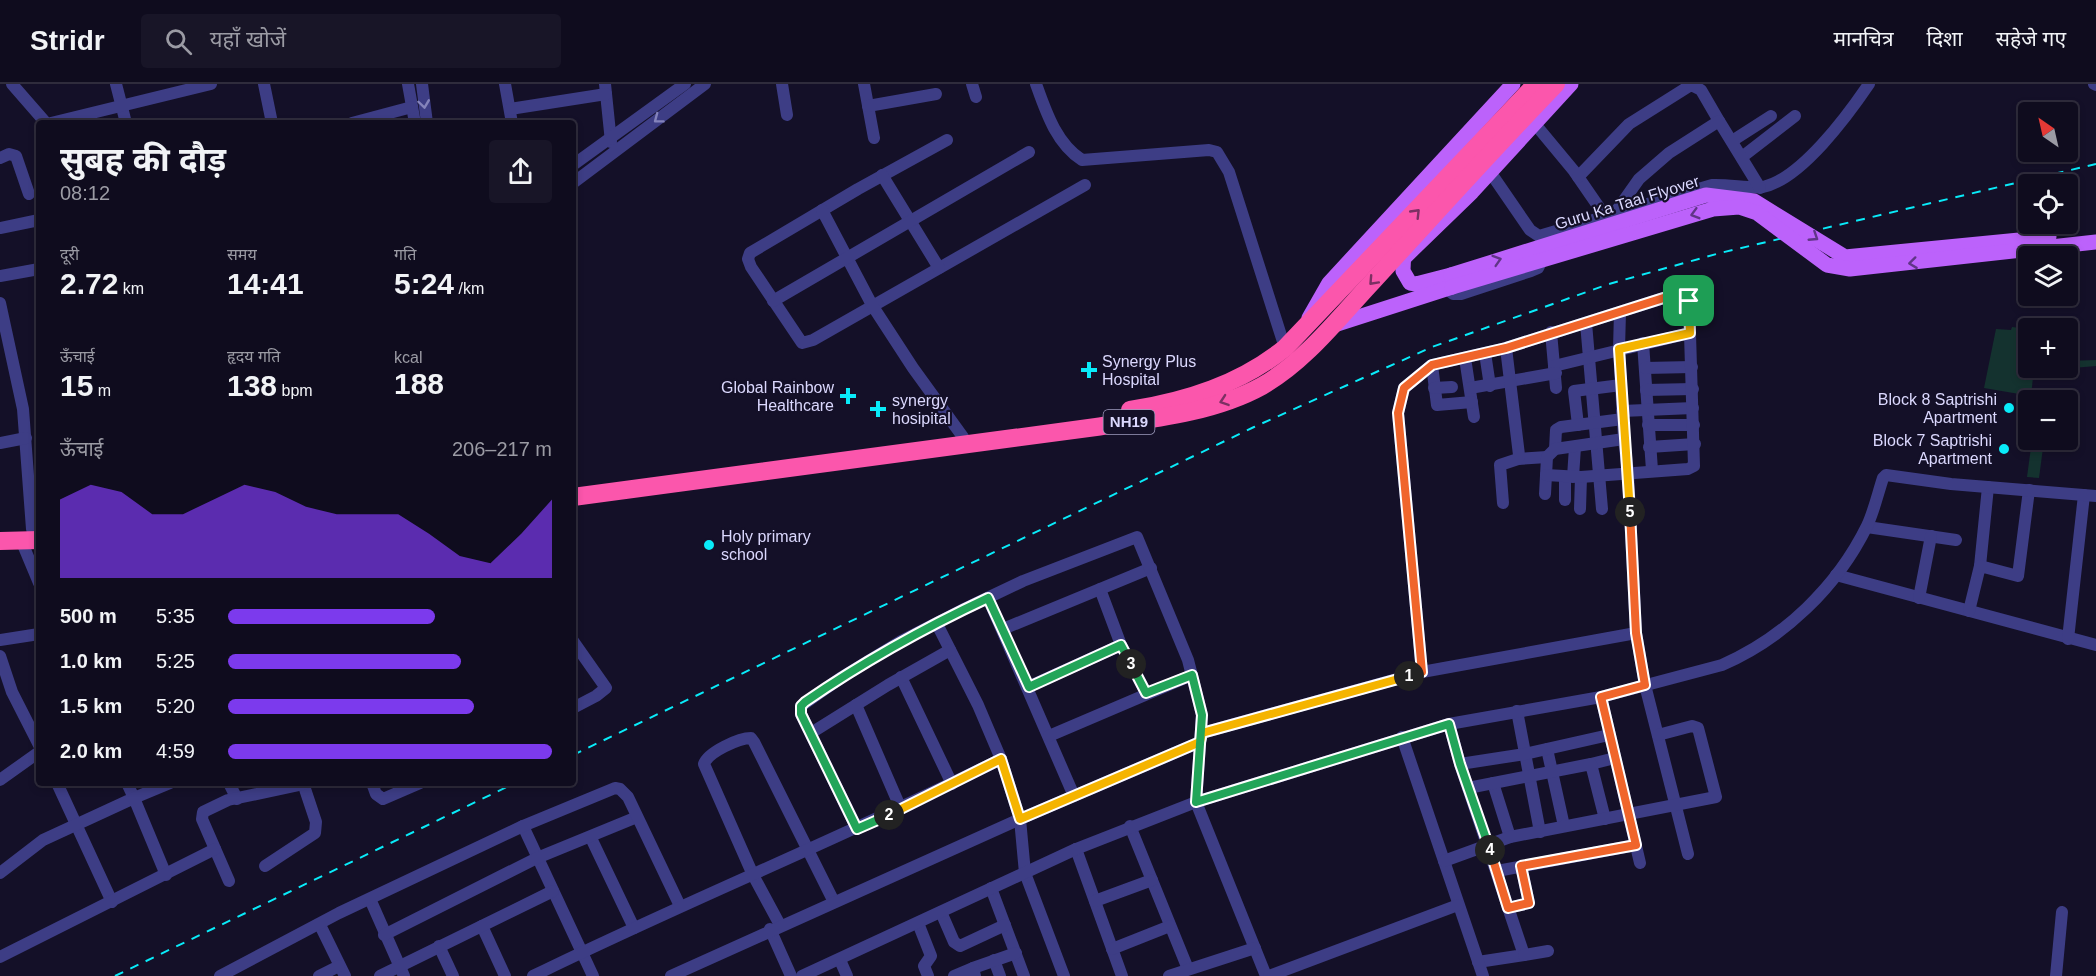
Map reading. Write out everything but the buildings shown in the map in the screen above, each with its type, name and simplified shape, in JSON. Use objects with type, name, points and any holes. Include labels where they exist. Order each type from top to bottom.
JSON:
[{"type":"highway","name":"NH19","points":[[576,497],[936,450],[1156,418],[1209,406],[1262,386],[1290,366],[1334,325],[1404,253],[1536,84]]},
{"type":"highway","name":"NH19","points":[[576,488],[963,437],[1145,408],[1180,400],[1243,377],[1301,334],[1478,156],[1556,84]]},
{"type":"highway","points":[[0,530],[33,535]]},
{"type":"highway","points":[[0,541],[33,535]]},
{"type":"main road","points":[[1478,156],[1513,84]]},
{"type":"main road","points":[[1478,156],[1535,124],[1571,84]]},
{"type":"main road","name":"Guru Ka Taal Flyover","points":[[1404,253],[1403,271],[1410,283],[1416,284],[1706,195],[1754,201],[1845,257],[2096,232]]},
{"type":"main road","name":"Guru Ka Taal Flyover","points":[[1334,325],[1702,212],[1739,207],[1757,213],[1827,265],[1850,269],[2096,242]]},
{"type":"street","points":[[12,84],[43,120]]},
{"type":"street","points":[[116,84],[125,120]]},
{"type":"street","points":[[64,120],[212,84]]},
{"type":"street","points":[[264,84],[271,120]]},
{"type":"street","points":[[408,84],[414,120]]},
{"type":"street","points":[[422,84],[427,120]]},
{"type":"street","points":[[505,84],[512,120]]},
{"type":"street","points":[[576,163],[685,84]]},
{"type":"street","points":[[782,84],[787,115]]},
{"type":"street","points":[[864,84],[874,138]]},
{"type":"street","points":[[972,84],[976,97]]},
{"type":"street","points":[[1036,84],[1057,133],[1069,152],[1083,160],[1209,150],[1217,152],[1229,172],[1285,348]]},
{"type":"street","points":[[1539,236],[1712,185],[1732,183],[1760,188],[1779,180],[1817,150],[1834,133],[1869,84]]},
{"type":"street","points":[[576,181],[701,85]]},
{"type":"street","points":[[1578,177],[1629,124],[1691,85],[1701,90],[1760,188]]},
{"type":"street","points":[[510,109],[605,89],[613,154]]},
{"type":"street","points":[[868,106],[936,94]]},
{"type":"street","points":[[363,120],[412,107]]},
{"type":"street","points":[[1732,141],[1771,116]]},
{"type":"street","points":[[1742,157],[1795,116]]},
{"type":"street","points":[[1610,215],[1639,179],[1669,153],[1719,121]]},
{"type":"street","points":[[1535,124],[1610,215]]},
{"type":"street","points":[[947,140],[882,175],[750,253],[748,259],[751,267],[802,343],[813,340],[1085,185]]},
{"type":"street","points":[[773,301],[1029,152]]},
{"type":"street","points":[[0,158],[9,154],[16,156],[29,194]]},
{"type":"street","points":[[1449,288],[1453,294],[1461,294],[1538,268],[1542,262],[1539,236],[1530,230],[1478,156]]},
{"type":"street","points":[[882,175],[939,268]]},
{"type":"street","points":[[822,210],[872,305],[913,368],[963,437]]},
{"type":"street","points":[[0,228],[36,221]]},
{"type":"street","points":[[0,276],[36,270]]},
{"type":"street","points":[[1422,672],[1398,413],[1404,388],[1432,365],[1506,348],[1551,332],[1681,294],[1687,296],[1693,389],[1694,466],[1688,469],[1573,477],[1546,475]]},
{"type":"street","points":[[0,303],[23,410],[36,560]]},
{"type":"street","points":[[1620,312],[1622,415],[1628,473],[1636,633],[1645,685],[1688,854]]},
{"type":"street","points":[[1586,322],[1602,509]]},
{"type":"street","points":[[1551,332],[1556,388]]},
{"type":"street","points":[[1470,388],[1512,382],[1555,370],[1589,357],[1690,333]]},
{"type":"street","points":[[1643,343],[1652,470]]},
{"type":"street","points":[[1506,348],[1512,382],[1518,459]]},
{"type":"street","points":[[1485,353],[1490,386]]},
{"type":"street","points":[[1465,358],[1474,417]]},
{"type":"street","points":[[1432,365],[1437,405],[1472,402]]},
{"type":"street","points":[[1645,368],[1692,367]]},
{"type":"street","points":[[1578,425],[1574,391],[1621,385]]},
{"type":"street","points":[[1434,388],[1452,387]]},
{"type":"street","points":[[1646,390],[1693,389]]},
{"type":"street","points":[[1545,494],[1546,475],[1556,430],[1647,410],[1693,408]]},
{"type":"street","points":[[1648,425],[1694,425]]},
{"type":"street","points":[[0,443],[26,438]]},
{"type":"street","points":[[1503,503],[1500,465],[1575,447],[1624,440]]},
{"type":"street","points":[[1649,447],[1695,444]]},
{"type":"street","points":[[1575,447],[1573,477],[1580,509]]},
{"type":"street","points":[[803,976],[1076,849],[1196,802],[1449,724],[1601,697],[1722,665],[1741,657],[1783,629],[1836,575],[1867,527],[1886,475],[1988,487],[2090,495],[2068,639]]},
{"type":"street","points":[[1564,500],[1573,477]]},
{"type":"street","points":[[1969,611],[1980,566],[1988,487]]},
{"type":"street","points":[[1980,566],[2015,578],[2018,576],[2029,490]]},
{"type":"street","points":[[1867,527],[1956,540]]},
{"type":"street","points":[[1920,598],[1931,536]]},
{"type":"street","points":[[857,829],[800,710],[805,702],[901,641],[1023,580],[1133,537],[1140,542],[1151,568],[1192,675],[1202,715],[1196,802],[1268,976],[1458,905]]},
{"type":"street","points":[[1003,629],[1151,568]]},
{"type":"street","points":[[1836,575],[2096,645]]},
{"type":"street","points":[[1100,589],[1121,645],[1146,693]]},
{"type":"street","points":[[988,598],[1029,687],[1074,796]]},
{"type":"street","points":[[937,624],[1001,759],[1020,819],[1025,873],[1064,976]]},
{"type":"street","points":[[671,976],[775,927],[1201,738],[1422,672],[1636,633]]},
{"type":"street","points":[[0,639],[36,634]]},
{"type":"street","points":[[576,644],[606,688],[576,706]]},
{"type":"street","points":[[1029,687],[1121,645]]},
{"type":"street","points":[[811,733],[950,650]]},
{"type":"street","points":[[0,656],[12,692],[36,739]]},
{"type":"street","points":[[1049,736],[1192,675]]},
{"type":"street","points":[[902,677],[952,784]]},
{"type":"street","points":[[0,700],[12,692]]},
{"type":"street","points":[[1601,697],[1640,863]]},
{"type":"street","points":[[856,705],[901,809]]},
{"type":"street","points":[[1517,711],[1540,832]]},
{"type":"street","points":[[1449,724],[1460,764],[1524,955]]},
{"type":"street","points":[[1444,861],[1488,843],[1510,837],[1714,799],[1718,794],[1698,728],[1692,726],[1658,735]]},
{"type":"street","points":[[1460,764],[1524,754],[1609,735]]},
{"type":"street","points":[[1402,737],[1483,976]]},
{"type":"street","points":[[791,976],[775,927],[704,764],[708,757],[743,739],[751,738],[834,902]]},
{"type":"street","points":[[1548,749],[1564,826]]},
{"type":"street","points":[[0,780],[36,754]]},
{"type":"street","points":[[1468,788],[1615,758]]},
{"type":"street","points":[[533,976],[680,906],[901,809],[1001,759]]},
{"type":"street","points":[[0,789],[36,764]]},
{"type":"street","points":[[1591,764],[1605,819]]},
{"type":"street","points":[[1493,783],[1510,837]]},
{"type":"street","points":[[58,786],[112,902]]},
{"type":"street","points":[[128,786],[166,875]]},
{"type":"street","points":[[0,873],[43,840],[163,786]]},
{"type":"street","points":[[230,786],[237,799]]},
{"type":"street","points":[[229,881],[202,819],[203,812],[237,799],[294,786]]},
{"type":"street","points":[[265,866],[315,833],[316,822],[304,786]]},
{"type":"street","points":[[373,786],[376,794],[383,800],[413,786]]},
{"type":"street","points":[[220,976],[370,899],[523,826],[615,789],[624,791],[680,906]]},
{"type":"street","points":[[384,935],[537,858],[638,817]]},
{"type":"street","points":[[523,826],[593,976]]},
{"type":"street","points":[[1130,826],[1188,969]]},
{"type":"street","points":[[591,838],[634,928]]},
{"type":"street","points":[[1497,871],[1636,845]]},
{"type":"street","points":[[0,957],[215,849]]},
{"type":"street","points":[[1076,849],[1122,976]]},
{"type":"street","points":[[1508,908],[1529,903],[1521,866]]},
{"type":"street","points":[[1095,901],[1152,880]]},
{"type":"street","points":[[991,888],[1024,976]]},
{"type":"street","points":[[380,976],[401,971],[438,946],[553,891]]},
{"type":"street","points":[[370,899],[401,971]]},
{"type":"street","points":[[941,912],[954,942],[960,946],[1005,925]]},
{"type":"street","points":[[2056,976],[2062,912]]},
{"type":"street","points":[[918,923],[931,956],[924,966],[928,976]]},
{"type":"street","points":[[319,976],[342,971],[320,925]]},
{"type":"street","points":[[483,926],[505,976]]},
{"type":"street","points":[[1112,949],[1170,926]]},
{"type":"street","points":[[438,946],[453,976]]},
{"type":"street","points":[[1169,976],[1255,948]]},
{"type":"street","points":[[1478,962],[1548,951]]},
{"type":"street","points":[[954,976],[974,972],[994,960],[1016,953]]},
{"type":"street","points":[[840,960],[847,976]]},
{"type":"street","points":[[994,960],[1000,976]]},
{"type":"green space","points":[[2012,327],[2018,328],[2018,378],[2033,378],[2032,390],[2018,390],[2018,394],[1984,388],[1996,329],[2011,330]]},
{"type":"green space","points":[[2096,360],[2096,366],[2078,368],[2078,361]]},
{"type":"green space","points":[[2031,450],[2043,450],[2039,478],[2027,477]]},
{"type":"railway","points":[[576,754],[1254,427],[1432,347],[1609,284],[1720,253],[2096,164]]},
{"type":"railway","points":[[115,976],[509,786]]},
{"type":"place","name":"Synergy Plus Hospital","points":[[1089,370]]},
{"type":"place","name":"Global Rainbow Healthcare","points":[[848,396]]},
{"type":"place","name":"Block 8 Saptrishi Apartment","points":[[2009,408]]},
{"type":"place","name":"synergy hosipital","points":[[878,409]]},
{"type":"place","name":"Block 7 Saptrishi Apartment","points":[[2004,449]]},
{"type":"place","name":"Holy primary school","points":[[709,545]]},
{"type":"route","points":[[1689,301],[1687,296],[1673,295],[1506,348],[1432,365],[1404,388],[1399,400],[1398,413],[1422,672],[1202,733],[1200,742],[1020,819],[1001,759],[857,829],[801,714],[801,706],[842,677],[901,641],[988,598],[1029,687],[1121,645],[1146,693],[1192,675],[1202,715],[1202,733],[1196,802],[1449,724],[1508,908],[1529,903],[1521,866],[1636,845],[1601,697],[1645,685],[1636,633],[1619,349],[1690,333],[1689,301]]}]
